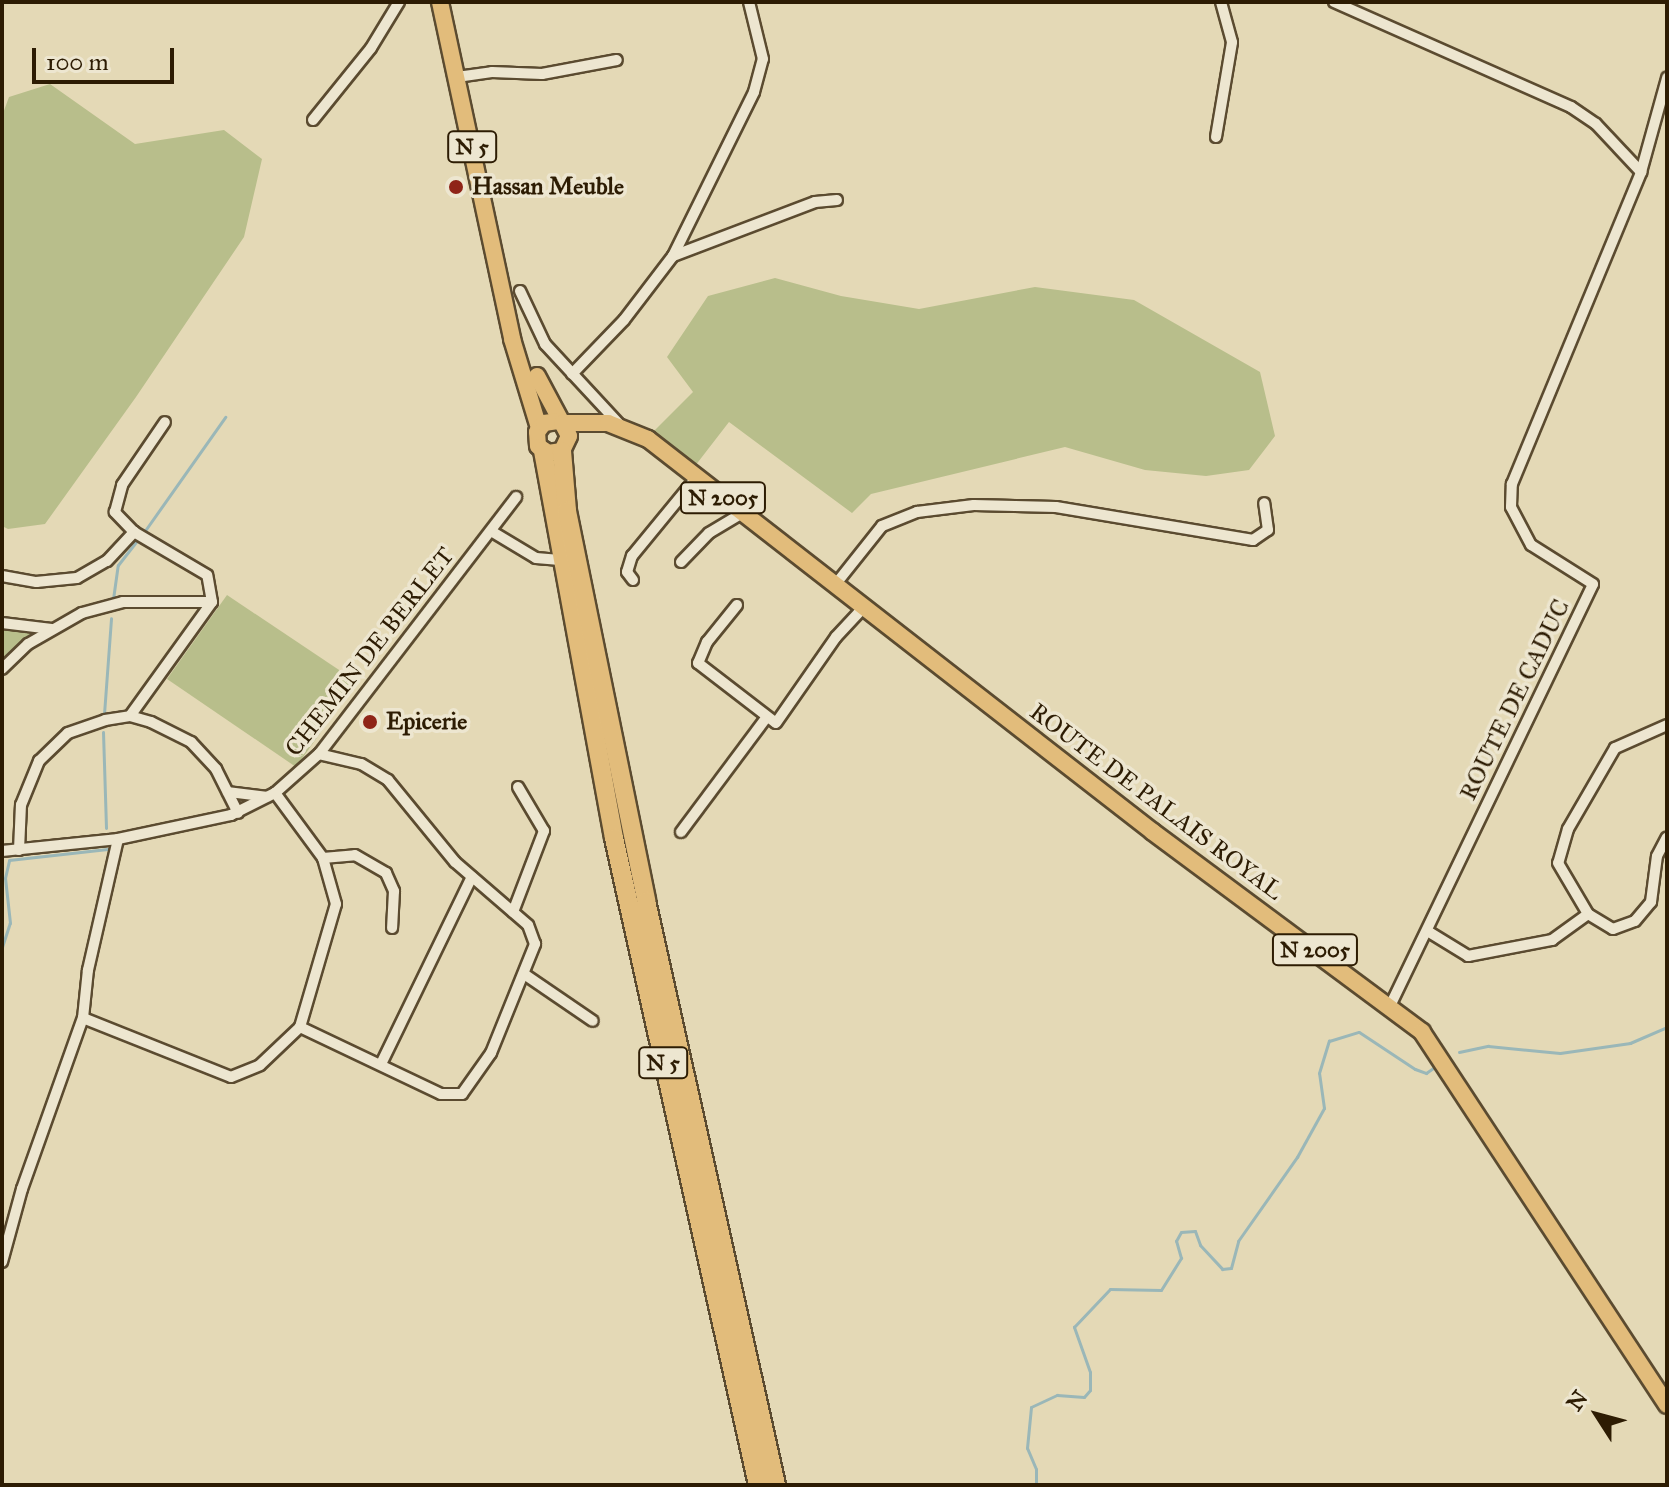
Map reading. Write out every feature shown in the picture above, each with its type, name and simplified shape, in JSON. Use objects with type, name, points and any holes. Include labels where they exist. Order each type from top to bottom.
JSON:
[{"type":"highway","name":"N 5","points":[[558,447],[568,516],[675,1037],[776,1485]]},
{"type":"highway","name":"N 5","points":[[558,447],[554,494],[560,560],[614,838],[758,1485]]},
{"type":"highway","points":[[560,560],[569,552],[568,516]]},
{"type":"main road","name":"N 5","points":[[440,2],[512,292],[539,428],[537,441],[558,447],[560,422],[512,292]]},
{"type":"main road","name":"ROUTE DE PALAIS ROYAL","points":[[560,422],[621,426],[648,439],[1153,832],[1422,1032],[1453,1074],[1667,1405]]},
{"type":"main road","points":[[539,428],[560,422]]},
{"type":"main road","points":[[558,447],[596,428],[621,426]]},
{"type":"street","points":[[313,120],[371,48],[399,2]]},
{"type":"street","points":[[572,374],[624,320],[673,256],[754,92],[763,59],[749,2]]},
{"type":"street","points":[[1216,137],[1232,42],[1221,2]]},
{"type":"street","points":[[1334,2],[1571,107],[1596,124],[1641,172]]},
{"type":"street","points":[[457,77],[492,72],[542,74],[617,60]]},
{"type":"street","name":"ROUTE DE CADUC","points":[[1390,1006],[1429,932],[1593,584],[1531,545],[1511,507],[1512,484],[1641,172],[1667,78]]},
{"type":"street","points":[[673,256],[815,202],[837,200]]},
{"type":"street","points":[[512,292],[545,344],[572,374],[602,400],[621,426]]},
{"type":"street","points":[[130,716],[212,602],[207,575],[134,532],[115,512],[117,498],[165,422]]},
{"type":"street","points":[[633,580],[627,566],[632,556],[697,477]]},
{"type":"street","name":"CHEMIN DE BERLET","points":[[2,851],[118,839],[238,813],[271,795],[319,754],[516,497]]},
{"type":"street","points":[[835,585],[882,526],[917,512],[988,505],[1056,507],[1253,540],[1268,530],[1264,503]]},
{"type":"street","points":[[681,562],[709,533],[742,513]]},
{"type":"street","points":[[491,531],[542,560],[560,560]]},
{"type":"street","points":[[2,576],[36,582],[77,578],[107,561],[134,532]]},
{"type":"street","points":[[2,669],[52,629],[82,613],[123,602],[212,602]]},
{"type":"street","points":[[737,605],[707,642],[698,663],[771,720]]},
{"type":"street","points":[[681,832],[836,637],[864,607]]},
{"type":"street","points":[[2,623],[52,629]]},
{"type":"street","points":[[19,850],[21,805],[51,747],[84,724],[130,716],[191,742],[216,769],[238,813]]},
{"type":"street","points":[[1667,725],[1615,748],[1568,829],[1558,863],[1588,914],[1613,929],[1635,921],[1651,902],[1657,856],[1667,837]]},
{"type":"street","points":[[300,1027],[441,1094],[469,1090],[535,944],[528,925],[472,877],[388,780],[361,764],[319,754]]},
{"type":"street","points":[[513,912],[544,831],[518,787]]},
{"type":"street","points":[[83,1018],[231,1077],[260,1065],[300,1027],[336,904],[323,858],[271,795],[228,792]]},
{"type":"street","points":[[2,1262],[22,1189],[83,1018],[88,970],[118,839]]},
{"type":"street","points":[[323,858],[355,855],[386,873],[394,891],[392,928]]},
{"type":"street","points":[[381,1064],[472,877]]},
{"type":"street","points":[[1429,932],[1468,956],[1552,940],[1588,914]]},
{"type":"street","points":[[524,974],[593,1021]]},
{"type":"green space","points":[[50,84],[135,144],[224,130],[262,159],[244,237],[136,397],[45,524],[8,529],[2,526],[2,116],[9,97]]},
{"type":"green space","points":[[775,278],[841,296],[919,309],[1035,287],[1134,300],[1260,372],[1275,436],[1249,470],[1206,476],[1145,470],[1065,447],[871,494],[852,513],[729,422],[695,466],[651,434],[693,392],[667,357],[708,296]]},
{"type":"green space","points":[[227,595],[357,682],[296,767],[167,679]]},
{"type":"green space","points":[[2,629],[37,634],[2,660]]},
{"type":"waterway","points":[[144,532],[225,417]]},
{"type":"waterway","points":[[113,599],[118,565],[136,542]]},
{"type":"waterway","points":[[104,714],[111,618]]},
{"type":"waterway","points":[[103,732],[106,828]]},
{"type":"waterway","points":[[2,947],[10,923],[5,878],[9,860],[107,849]]},
{"type":"waterway","points":[[1459,1052],[1488,1046],[1560,1053],[1630,1043],[1667,1027]]},
{"type":"waterway","points":[[1036,1485],[1036,1469],[1027,1448],[1031,1407],[1057,1395],[1084,1397],[1090,1390],[1090,1372],[1074,1327],[1110,1289],[1161,1290],[1181,1258],[1176,1241],[1181,1232],[1195,1231],[1200,1245],[1222,1269],[1231,1268],[1238,1241],[1297,1157],[1324,1108],[1319,1073],[1329,1041],[1359,1032],[1415,1069],[1426,1073],[1436,1066]]},
{"type":"place","name":"Hassan Meuble","points":[[456,187]]},
{"type":"place","name":"Epicerie","points":[[370,722]]}]
